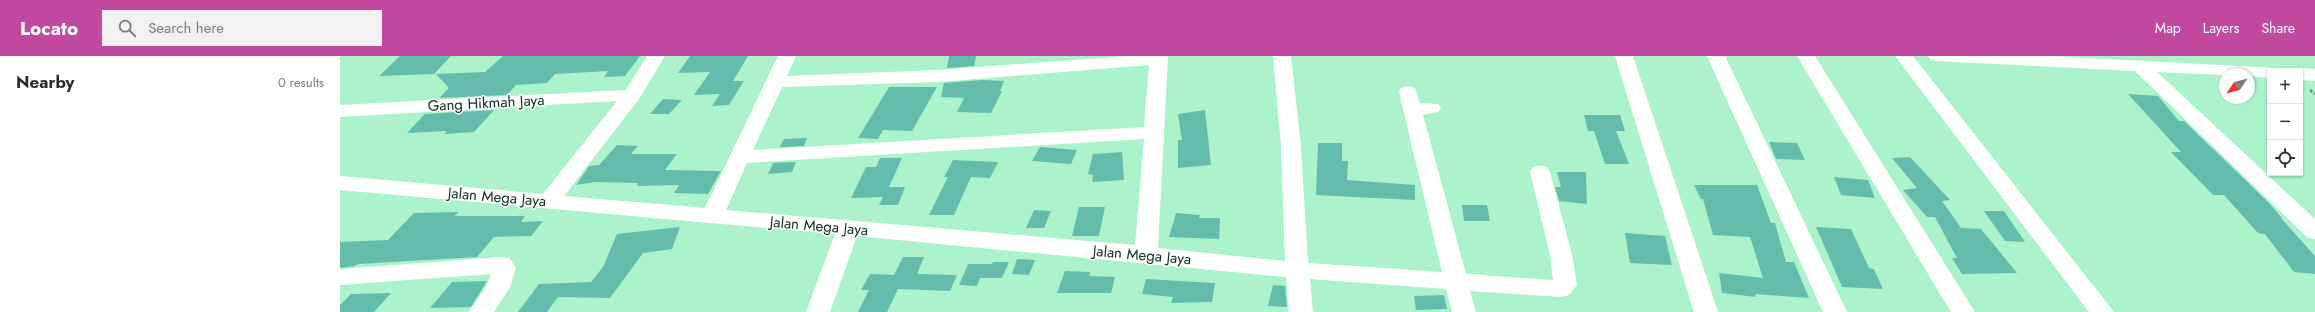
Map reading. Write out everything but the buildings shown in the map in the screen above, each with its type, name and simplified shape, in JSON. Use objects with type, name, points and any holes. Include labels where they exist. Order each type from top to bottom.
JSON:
[{"type":"street","points":[[548,202],[632,95],[656,56]]},
{"type":"street","points":[[712,217],[787,56]]},
{"type":"street","points":[[1282,56],[1291,146],[1295,246],[1299,270],[1301,312]]},
{"type":"street","points":[[1624,56],[1706,312]]},
{"type":"street","points":[[1716,56],[1836,312]]},
{"type":"street","points":[[1806,56],[1963,312]]},
{"type":"street","points":[[1904,56],[2102,312]]},
{"type":"street","points":[[1937,56],[2267,72]]},
{"type":"street","points":[[774,82],[939,76],[1158,58],[1152,133],[1146,254]]},
{"type":"street","points":[[2140,66],[2315,232]]},
{"type":"street","points":[[2303,74],[2315,75]]},
{"type":"street","name":"Gang Hikmah Jaya","points":[[340,111],[632,95]]},
{"type":"street","points":[[1417,103],[1464,312]]},
{"type":"street","points":[[741,157],[1152,133]]},
{"type":"street","name":"Jalan Mega Jaya","points":[[340,183],[848,229],[1146,254],[1299,270],[1457,280],[1561,290],[1565,285],[1561,255],[1540,172]]},
{"type":"street","points":[[818,312],[848,229]]},
{"type":"street","points":[[340,277],[502,265],[505,268],[498,287],[481,312]]}]
